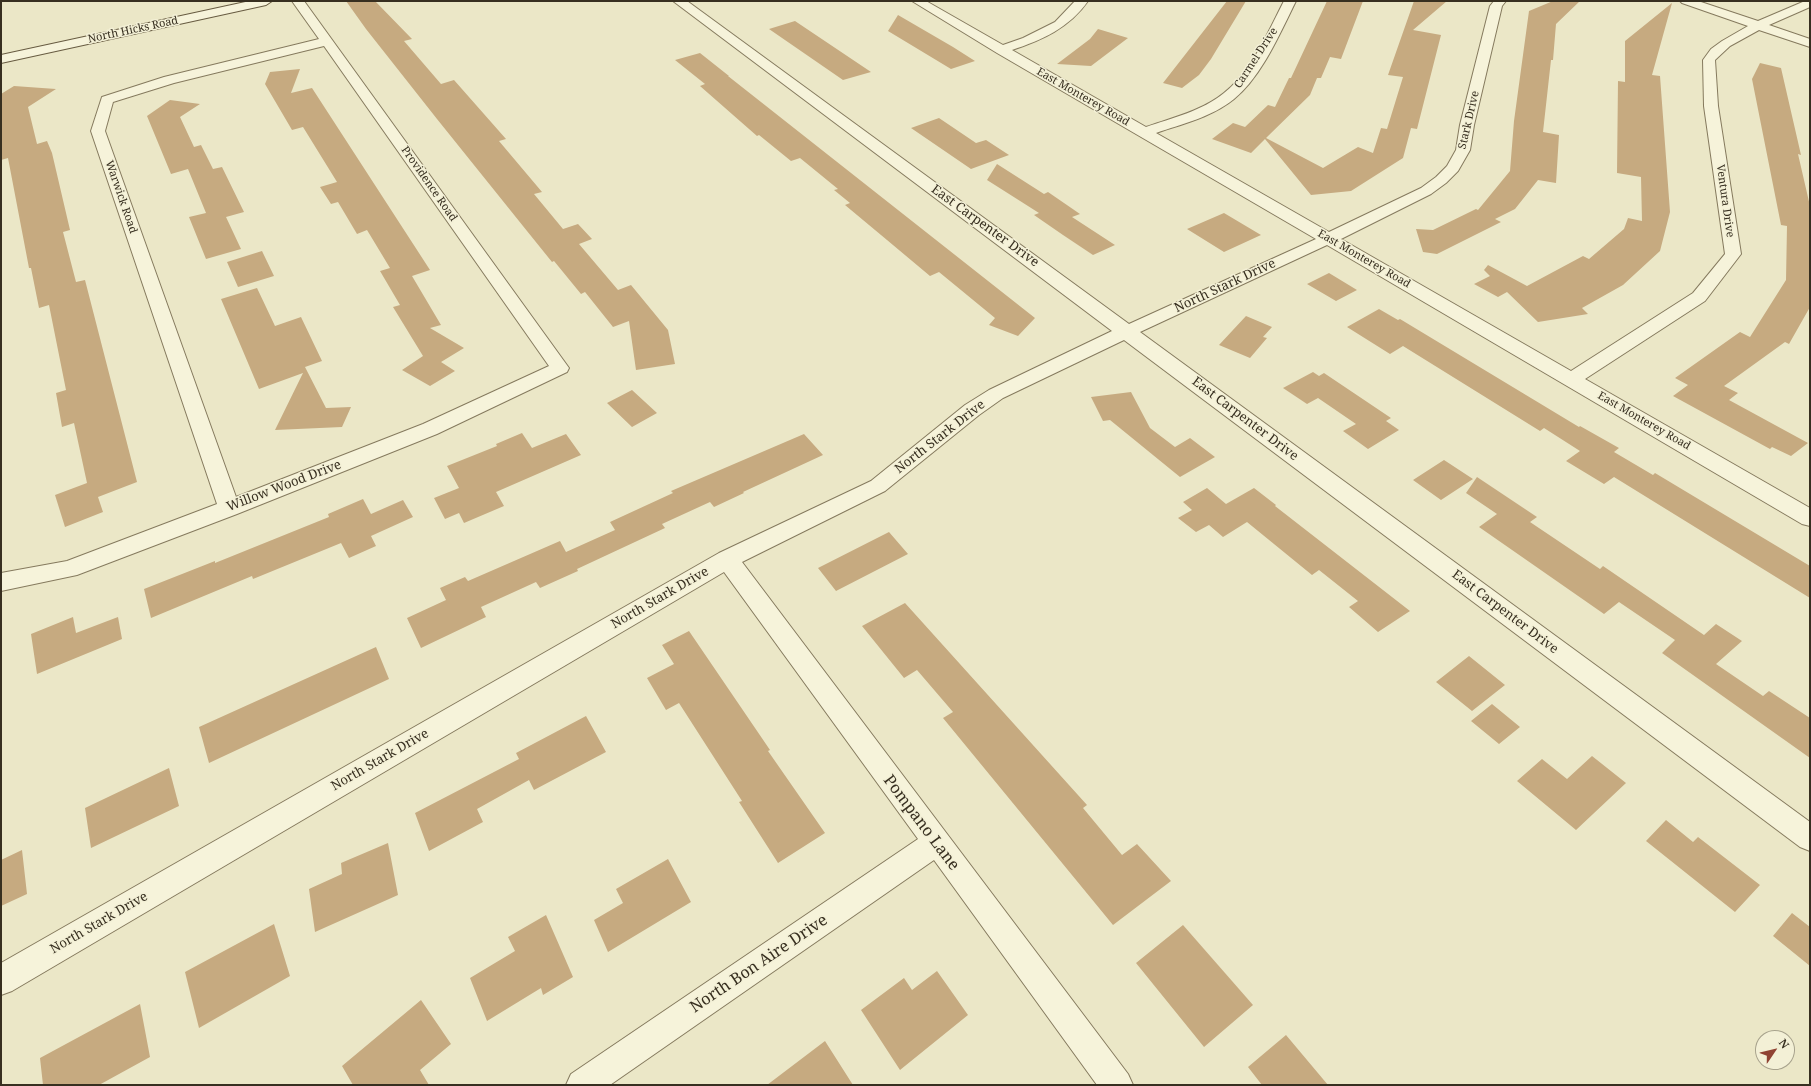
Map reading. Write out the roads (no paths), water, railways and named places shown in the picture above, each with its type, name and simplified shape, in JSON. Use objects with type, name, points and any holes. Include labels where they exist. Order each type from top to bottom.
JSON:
[{"type":"street","name":"North Hicks Road","points":[[1,59],[266,1]]},
{"type":"street","name":"Providence Road","points":[[298,1],[560,368]]},
{"type":"street","name":"East Carpenter Drive","points":[[679,1],[1810,838]]},
{"type":"street","name":"East Monterey Road","points":[[918,1],[1810,518]]},
{"type":"street","points":[[1001,50],[1027,41],[1059,25],[1082,1]]},
{"type":"street","name":"Carmel Drive","points":[[1144,132],[1206,110],[1236,90],[1244,81],[1274,32],[1290,1]]},
{"type":"street","name":"Stark Drive","points":[[1328,239],[1426,190],[1441,180],[1453,168],[1463,150],[1467,125],[1496,6],[1500,1]]},
{"type":"street","points":[[1686,1],[1810,43]]},
{"type":"street","name":"Ventura Drive","points":[[1571,379],[1700,297],[1733,254],[1711,106],[1709,60],[1712,55],[1725,44],[1810,3]]},
{"type":"street","name":"Warwick Road","points":[[229,508],[98,131],[107,100],[169,80],[326,41]]},
{"type":"street","name":"North Stark Drive","points":[[1,980],[727,559],[878,486],[984,401],[1328,239]]},
{"type":"street","name":"Willow Wood Drive","points":[[1,582],[69,569],[229,508],[430,429],[560,368]]},
{"type":"street","name":"Pompano Lane","points":[[727,559],[936,843],[1117,1085]]},
{"type":"street","name":"North Bon Aire Drive","points":[[582,1085],[936,843]]}]
